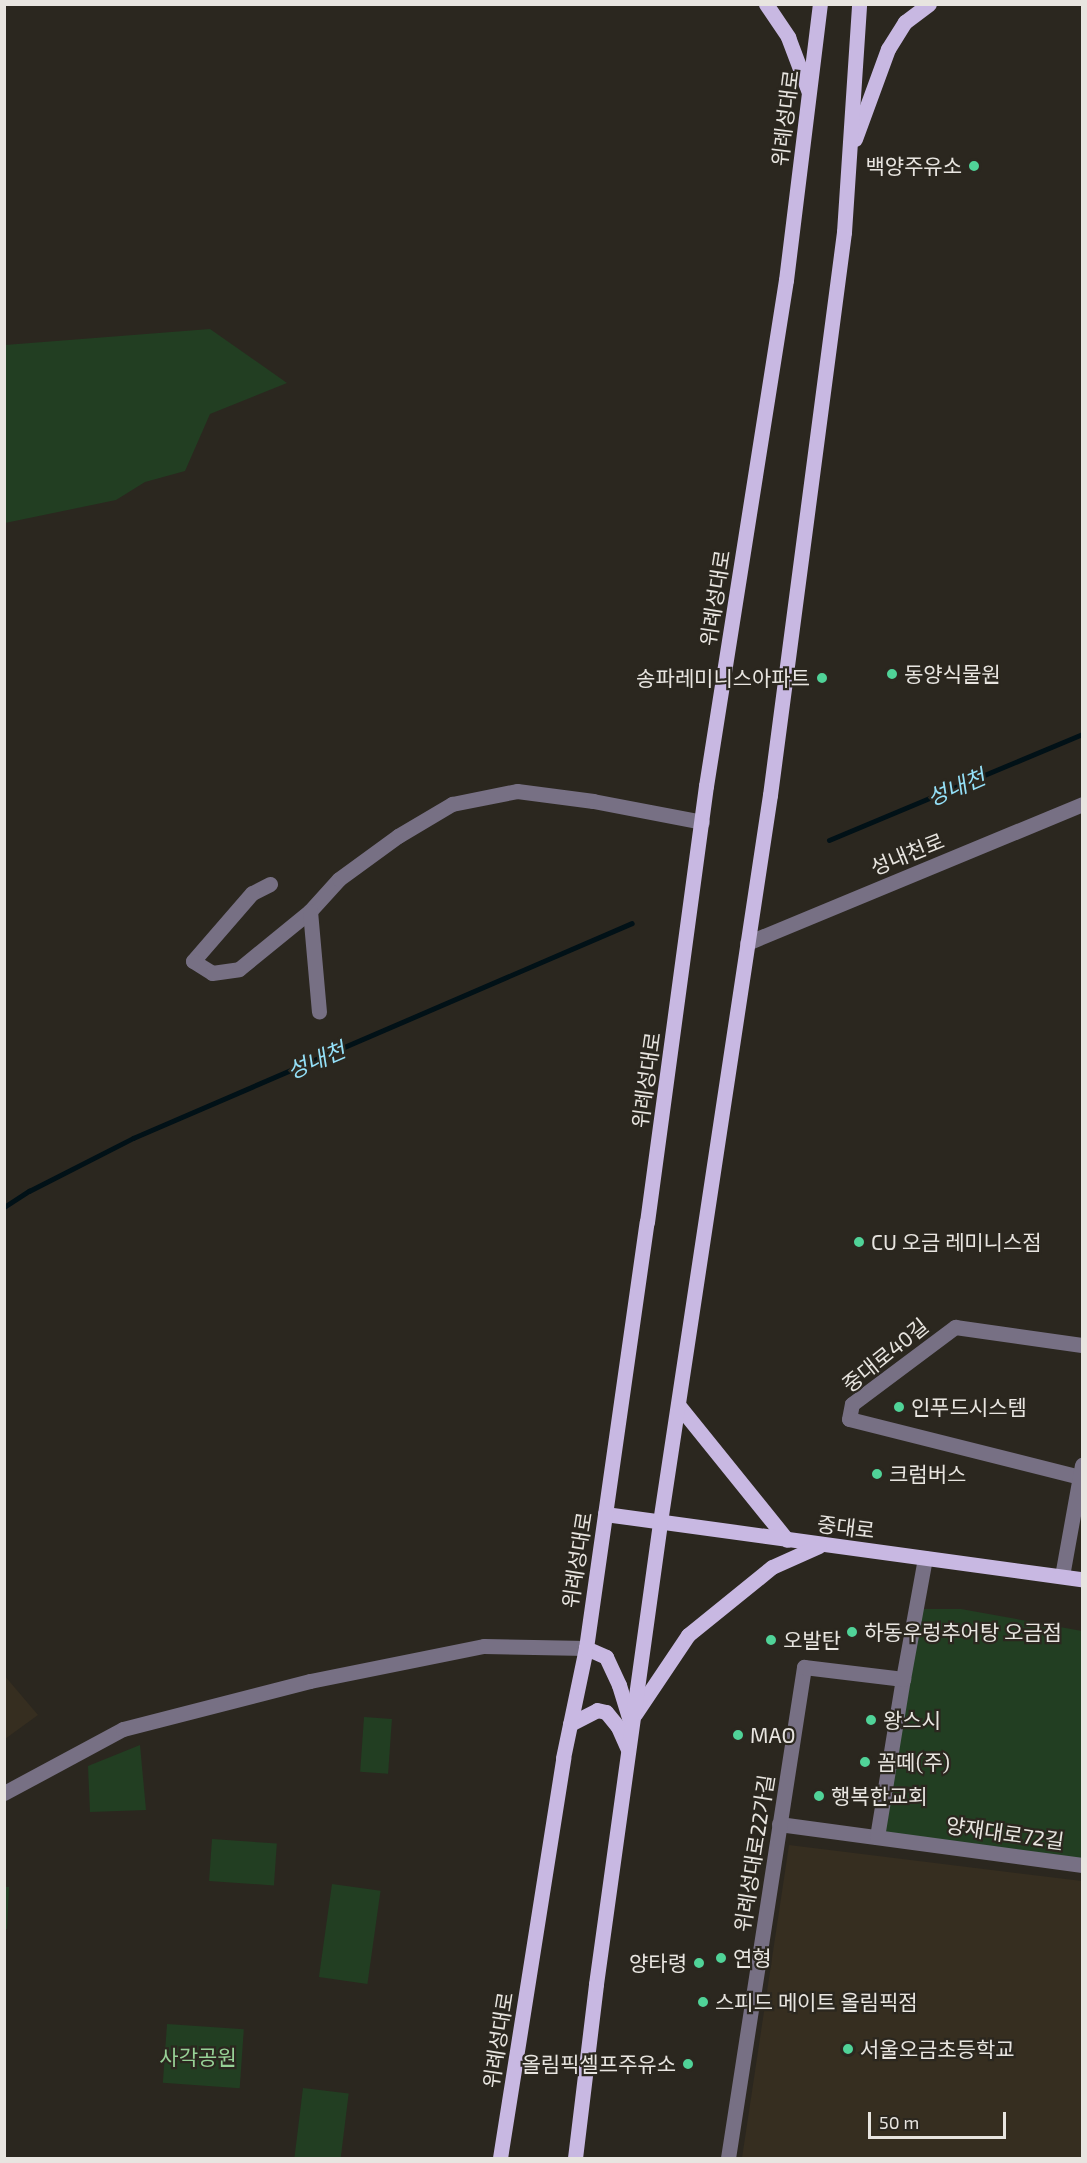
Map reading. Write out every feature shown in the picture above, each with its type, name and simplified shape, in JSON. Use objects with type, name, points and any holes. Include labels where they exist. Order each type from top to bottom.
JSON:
[{"type":"main road","points":[[766,4],[788,37],[809,93]]},
{"type":"main road","name":"위례성대로","points":[[500,2158],[570,1724],[586,1648],[702,822],[786,280],[820,4]]},
{"type":"main road","points":[[575,2158],[628,1749],[747,943],[843,244],[860,4]]},
{"type":"main road","points":[[849,156],[888,49],[905,22],[929,4]]},
{"type":"main road","points":[[679,1406],[787,1540]]},
{"type":"main road","name":"중대로","points":[[605,1514],[1083,1579]]},
{"type":"main road","points":[[632,1721],[688,1635],[772,1567],[821,1545]]},
{"type":"main road","points":[[586,1648],[606,1657],[632,1721]]},
{"type":"main road","points":[[570,1724],[597,1710],[606,1712],[618,1727],[628,1749]]},
{"type":"street","points":[[270,884],[252,893],[193,961],[212,973],[238,969],[310,912],[348,873],[398,836],[452,804],[517,791],[593,801],[702,822]]},
{"type":"street","name":"성내천로","points":[[747,943],[1083,804]]},
{"type":"street","points":[[310,912],[319,1012]]},
{"type":"street","name":"중대로40길","points":[[1062,1576],[1081,1471],[849,1419],[852,1404],[955,1327],[1083,1345]]},
{"type":"street","points":[[877,1837],[925,1558]]},
{"type":"street","points":[[4,1793],[123,1729],[310,1681],[484,1646],[586,1648]]},
{"type":"street","name":"위례성대로22가길","points":[[728,2158],[804,1667],[903,1679]]},
{"type":"street","name":"양재대로72길","points":[[780,1824],[1083,1865]]},
{"type":"shaded area","points":[[4,1675],[38,1715],[5,1739],[4,1739]]},
{"type":"shaded area","points":[[789,1845],[1082,1881],[1082,2158],[742,2158]]},
{"type":"green space","points":[[210,329],[287,383],[210,414],[185,471],[145,482],[116,500],[5,523],[5,345]]},
{"type":"green space","points":[[922,1609],[961,1609],[1082,1631],[1082,1859],[885,1832]]},
{"type":"green space","points":[[364,1717],[392,1719],[388,1774],[360,1772]]},
{"type":"green space","points":[[140,1745],[146,1810],[90,1812],[88,1766]]},
{"type":"green space","points":[[212,1839],[277,1844],[274,1885],[209,1881]]},
{"type":"green space","points":[[332,1884],[381,1891],[367,1984],[319,1977]]},
{"type":"green space","points":[[4,1887],[9,1887],[7,1929],[5,1929]]},
{"type":"green space","name":"사각공원","points":[[167,2024],[244,2029],[240,2088],[163,2083]]},
{"type":"green space","points":[[303,2088],[349,2094],[341,2158],[294,2158]]},
{"type":"waterway","name":"성내천","points":[[829,840],[1082,734]]},
{"type":"waterway","name":"성내천","points":[[4,1207],[29,1191],[133,1138],[632,923]]},
{"type":"place","name":"백양주유소","points":[[974,166]]},
{"type":"place","name":"동양식물원","points":[[892,674]]},
{"type":"place","name":"송파레미니스아파트","points":[[822,678]]},
{"type":"place","name":"CU 오금 레미니스점","points":[[859,1242]]},
{"type":"place","name":"인푸드시스템","points":[[899,1407]]},
{"type":"place","name":"크럼버스","points":[[877,1474]]},
{"type":"place","name":"하동우렁추어탕 오금점","points":[[852,1632]]},
{"type":"place","name":"오발탄","points":[[771,1640]]},
{"type":"place","name":"왕스시","points":[[871,1720]]},
{"type":"place","name":"MAO","points":[[738,1735]]},
{"type":"place","name":"꼼떼(주)","points":[[865,1762]]},
{"type":"place","name":"행복한교회","points":[[819,1796]]},
{"type":"place","name":"연형","points":[[721,1958]]},
{"type":"place","name":"양타령","points":[[699,1963]]},
{"type":"place","name":"스피드 메이트 올림픽점","points":[[703,2002]]},
{"type":"place","name":"서울오금초등학교","points":[[848,2049]]},
{"type":"place","name":"올림픽셀프주유소","points":[[688,2064]]}]
